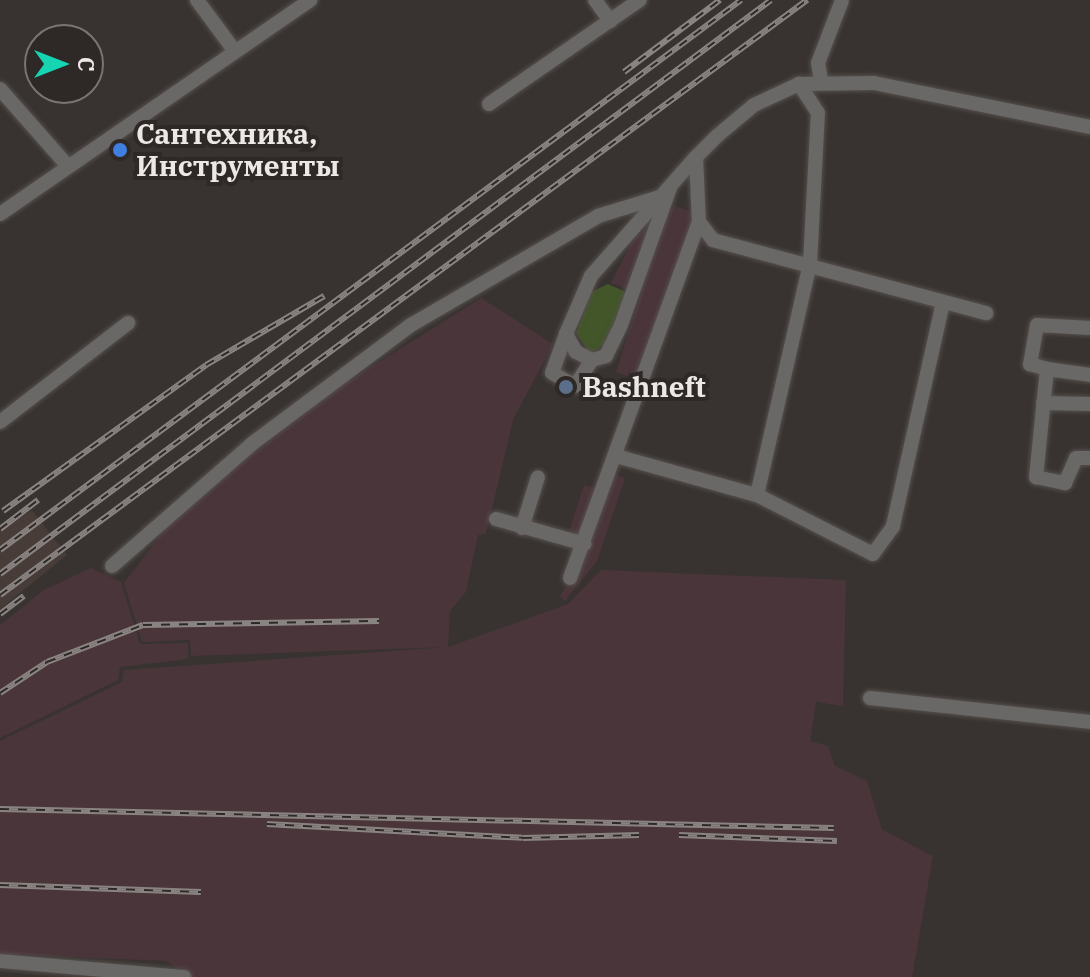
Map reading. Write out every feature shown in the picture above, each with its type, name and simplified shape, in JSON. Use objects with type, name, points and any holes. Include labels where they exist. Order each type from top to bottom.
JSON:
[{"type":"street","points":[[197,0],[234,50]]},
{"type":"street","points":[[0,214],[310,0]]},
{"type":"street","points":[[595,0],[610,21]]},
{"type":"street","points":[[489,104],[640,0]]},
{"type":"street","points":[[821,80],[818,63],[842,0]]},
{"type":"street","points":[[666,192],[621,325],[606,356],[592,360],[575,386],[552,373],[591,276],[696,157],[754,105],[799,84],[821,80],[874,83],[1090,127]]},
{"type":"street","points":[[757,495],[810,264],[818,113],[799,84]]},
{"type":"street","points":[[0,89],[67,165]]},
{"type":"street","points":[[570,578],[585,544],[699,222],[696,157]]},
{"type":"street","points":[[112,566],[253,443],[411,325],[598,216],[666,192]]},
{"type":"street","points":[[699,222],[713,240],[986,313]]},
{"type":"street","points":[[616,456],[757,495],[873,554],[893,526],[943,303]]},
{"type":"street","points":[[0,422],[128,323]]},
{"type":"street","points":[[1090,328],[1037,325],[1030,364],[1090,375]]},
{"type":"street","points":[[566,334],[576,352],[592,360]]},
{"type":"street","points":[[1047,369],[1036,477],[1065,483],[1076,458],[1090,458]]},
{"type":"street","points":[[1043,403],[1090,404]]},
{"type":"street","points":[[522,528],[538,477]]},
{"type":"street","points":[[496,519],[585,544]]},
{"type":"street","points":[[870,698],[1090,722]]},
{"type":"street","points":[[0,961],[184,977]]},
{"type":"shaded area","points":[[675,206],[697,214],[641,381],[616,372],[641,294],[611,283],[634,237]]},
{"type":"shaded area","points":[[481,298],[553,344],[513,420],[486,534],[478,535],[466,592],[450,611],[448,647],[191,656],[190,640],[142,642],[124,583],[174,517],[224,475],[333,391]]},
{"type":"shaded area","points":[[613,474],[625,478],[597,561],[565,601],[560,596],[591,542],[568,535],[584,485],[607,491]]},
{"type":"shaded area","points":[[32,510],[67,555],[0,609],[0,531]]},
{"type":"shaded area","points":[[91,568],[121,582],[140,644],[188,643],[188,659],[120,667],[118,680],[0,738],[0,625],[44,590]]},
{"type":"shaded area","points":[[601,570],[846,580],[843,706],[816,702],[810,741],[828,746],[835,766],[867,781],[882,830],[933,856],[912,977],[190,977],[166,961],[0,954],[0,741],[122,682],[124,670],[448,647],[568,604]]},
{"type":"green space","points":[[608,284],[628,293],[607,343],[590,354],[576,333],[591,292]]},
{"type":"railway","points":[[624,72],[720,0]]},
{"type":"railway","points":[[0,550],[741,0]]},
{"type":"railway","points":[[0,574],[771,0]]},
{"type":"railway","points":[[0,595],[807,0]]},
{"type":"railway","points":[[3,511],[206,365],[324,296]]},
{"type":"railway","points":[[0,529],[38,500]]},
{"type":"railway","points":[[0,614],[24,596]]},
{"type":"railway","points":[[0,693],[47,662],[143,625],[379,621]]},
{"type":"railway","points":[[0,809],[834,828]]},
{"type":"railway","points":[[267,824],[523,838],[639,835]]},
{"type":"railway","points":[[679,835],[837,841]]},
{"type":"railway","points":[[0,885],[201,892]]},
{"type":"place","name":"Сантехника, Инструменты","points":[[120,150]]},
{"type":"place","name":"Bashneft","points":[[566,387]]}]
